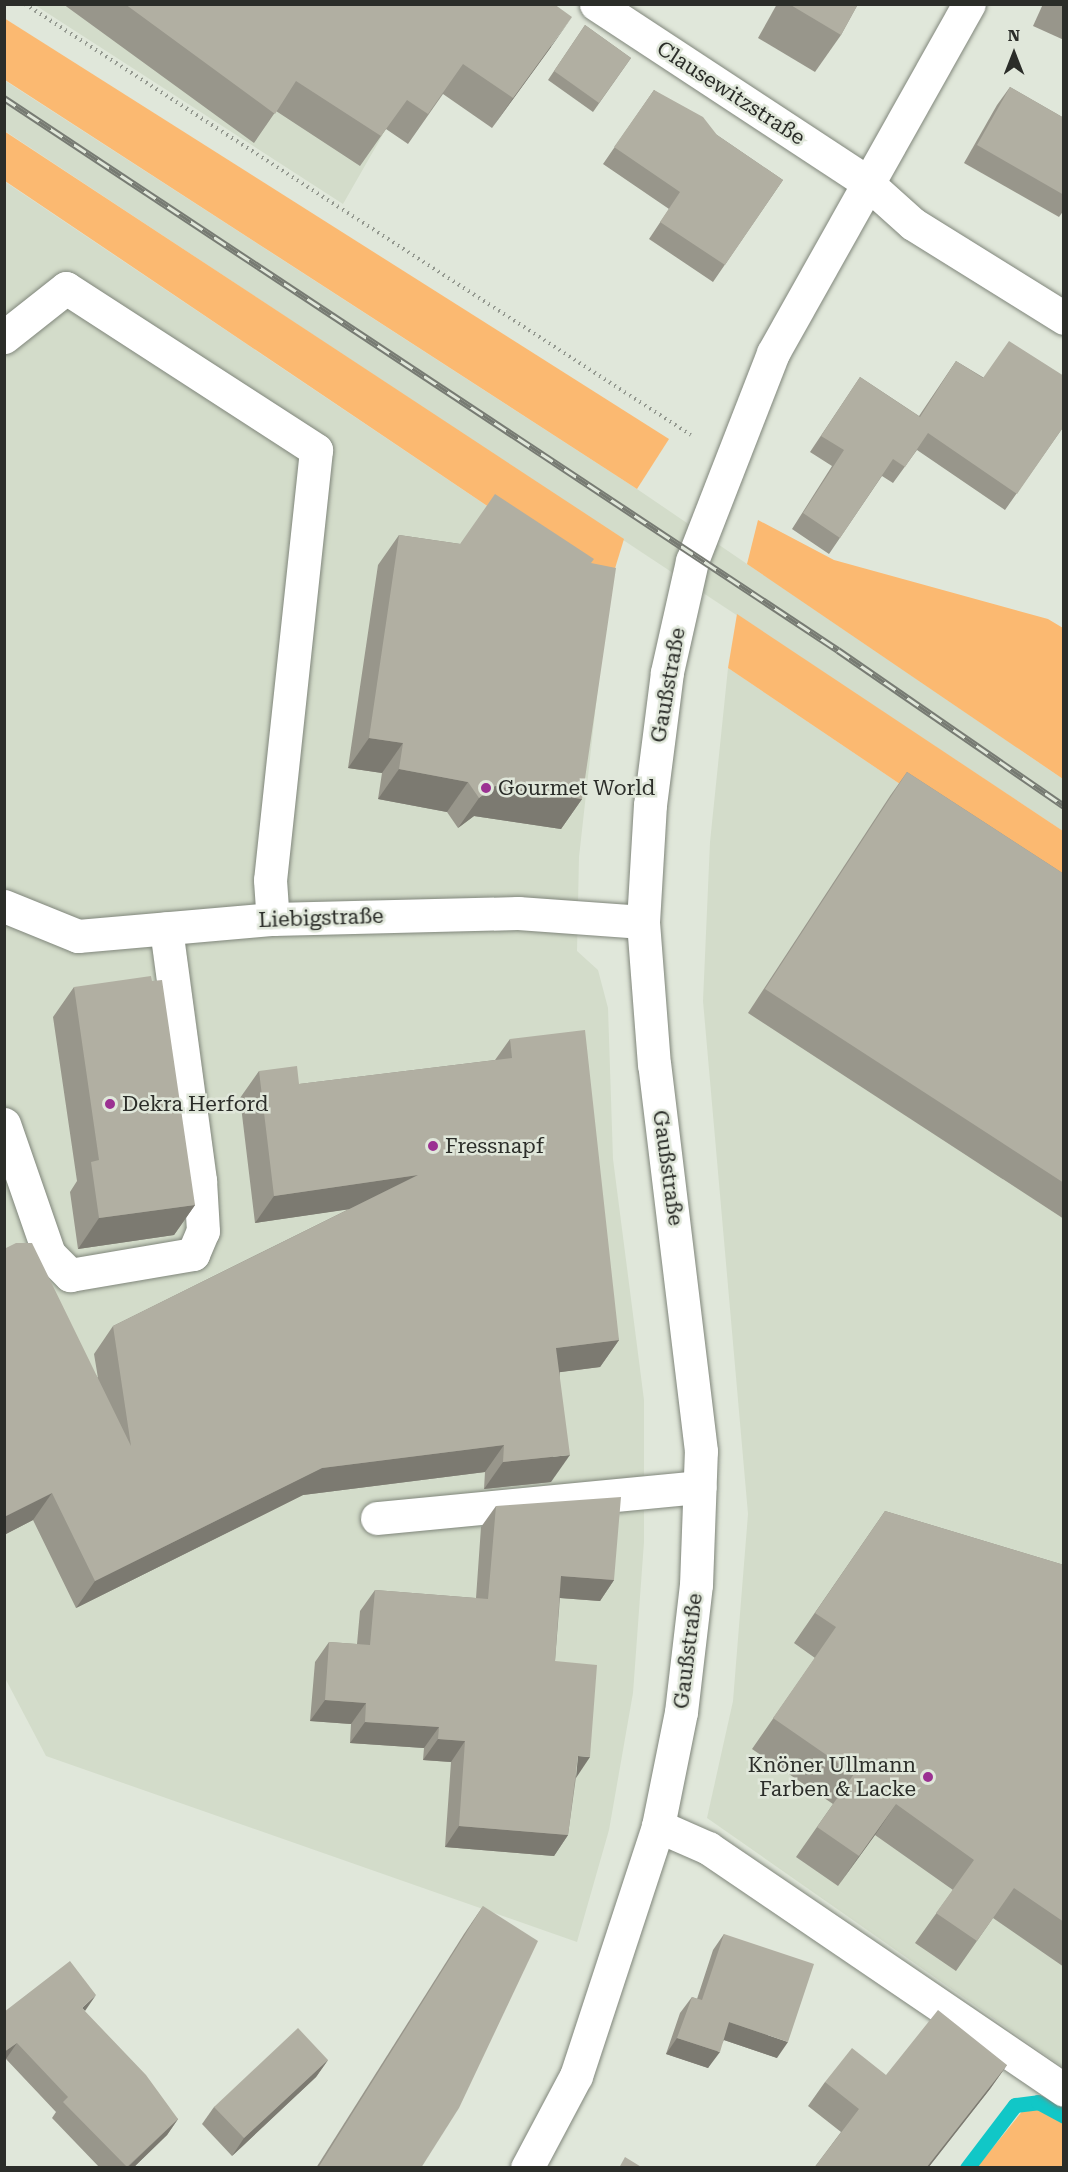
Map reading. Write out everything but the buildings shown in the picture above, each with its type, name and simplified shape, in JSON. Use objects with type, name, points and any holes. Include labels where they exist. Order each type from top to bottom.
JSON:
[{"type":"street","name":"Clausewitzstraße","points":[[596,4],[865,181],[913,224],[1064,318]]},
{"type":"street","points":[[865,181],[969,4]]},
{"type":"street","name":"Gaußstraße","points":[[527,2168],[576,2076],[658,1826],[681,1712],[696,1585],[700,1487],[691,1341],[654,1065],[644,922],[650,805],[667,672],[692,561],[773,352],[865,181]]},
{"type":"street","points":[[4,337],[66,288],[316,450],[270,880],[273,919]]},
{"type":"street","name":"Liebigstraße","points":[[4,906],[78,936],[273,919],[518,913],[644,922]]},
{"type":"street","points":[[4,1124],[49,1254],[70,1275],[193,1254],[203,1231],[200,1180],[166,928]]},
{"type":"street","points":[[377,1518],[700,1487]]},
{"type":"street","points":[[658,1826],[708,1848],[1064,2090]]},
{"type":"path","points":[[25,4],[691,435]]},
{"type":"shaded area","points":[[35,5],[473,5],[386,129],[343,204]]},
{"type":"shaded area","points":[[4,18],[669,439],[637,489],[5,80]]},
{"type":"shaded area","points":[[4,80],[637,489],[1063,779],[1063,831],[5,131]]},
{"type":"shaded area","points":[[4,131],[624,539],[609,588],[5,181]]},
{"type":"shaded area","points":[[4,181],[609,588],[579,857],[577,951],[598,970],[608,1008],[613,1159],[644,1400],[644,1542],[633,1693],[609,1830],[577,1942],[46,1756],[5,1678]]},
{"type":"shaded area","points":[[758,520],[834,560],[1048,619],[1063,628],[1063,779],[747,564]]},
{"type":"shaded area","points":[[737,614],[1063,831],[1063,894],[728,668]]},
{"type":"shaded area","points":[[728,668],[1063,894],[1063,2067],[707,1818],[733,1701],[748,1514],[703,1001],[710,842]]},
{"type":"shaded area","points":[[1024,2109],[1049,2110],[1063,2120],[1063,2167],[977,2167]]},
{"type":"waterway","points":[[967,2168],[1015,2105],[1038,2102],[1064,2116]]},
{"type":"railway","points":[[4,98],[838,650],[1064,806]]},
{"type":"place","name":"Gourmet World","points":[[486,788]]},
{"type":"place","name":"Dekra Herford","points":[[110,1104]]},
{"type":"place","name":"Fressnapf","points":[[433,1146]]},
{"type":"place","name":"Knöner Ullmann Farben & Lacke","points":[[928,1777]]}]
